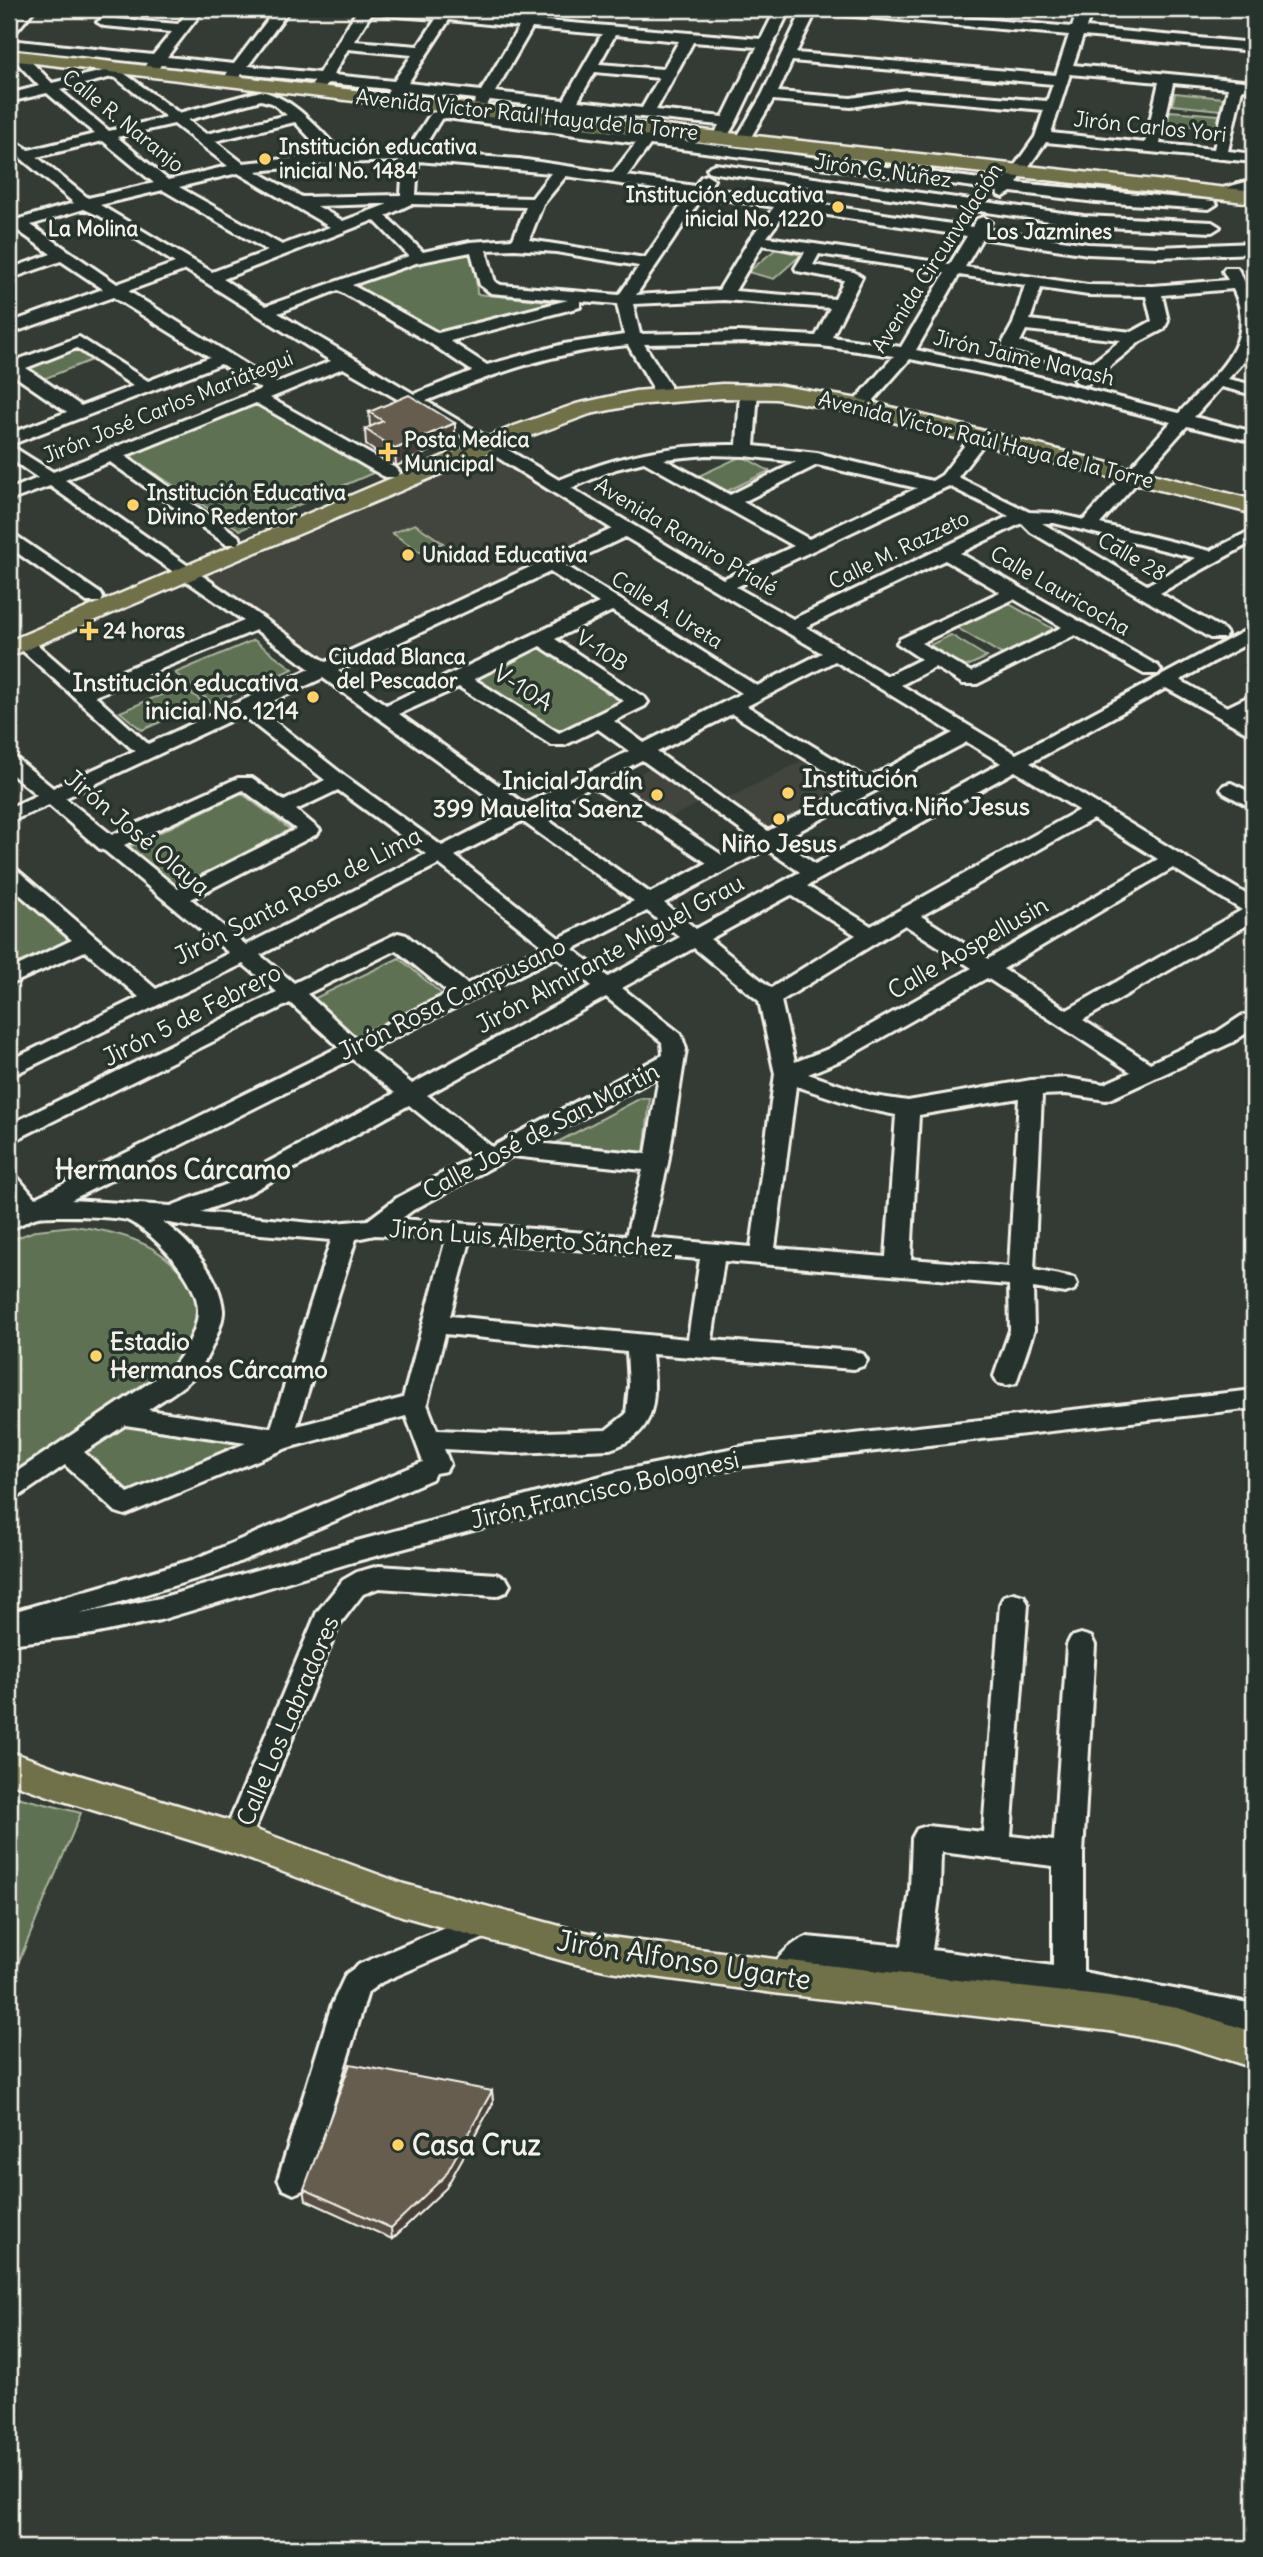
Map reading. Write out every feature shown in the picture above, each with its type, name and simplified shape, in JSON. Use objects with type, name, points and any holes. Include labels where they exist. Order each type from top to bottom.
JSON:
[{"type":"main road","name":"Avenida Víctor Raúl Haya de la Torre","points":[[12,52],[87,41],[153,65],[394,92],[476,111],[564,112],[731,137],[1018,169],[1213,196],[1252,189]]},
{"type":"main road","name":"Avenida Víctor Raúl Haya de la Torre","points":[[14,642],[94,598],[181,568],[232,540],[391,473],[584,409],[661,391],[747,382],[795,385],[1136,470],[1254,507]]},
{"type":"main road","name":"Avenida Víctor Raúl Haya de la Torre","points":[[661,391],[776,392],[862,401],[981,437],[1254,495]]},
{"type":"main road","name":"Avenida Víctor Raúl Haya de la Torre","points":[[14,642],[181,568],[483,441]]},
{"type":"main road","name":"Jirón Alfonso Ugarte","points":[[9,1766],[57,1784],[237,1839],[391,1896],[610,1954],[781,1977],[1109,2003],[1254,2050]]},
{"type":"street","points":[[87,41],[114,9]]},
{"type":"street","points":[[153,65],[197,9]]},
{"type":"street","points":[[233,75],[283,9]]},
{"type":"street","points":[[319,85],[366,9],[767,44]]},
{"type":"street","points":[[476,111],[536,9]]},
{"type":"street","points":[[661,391],[634,340],[624,300],[715,169],[731,137],[783,9]]},
{"type":"street","points":[[408,200],[411,156],[436,116],[446,114],[647,139],[731,137],[769,95],[810,9]]},
{"type":"street","points":[[821,9],[1254,47]]},
{"type":"street","name":"Avenida Circunvalación","points":[[862,401],[905,354],[956,271],[975,233],[1042,137],[1085,9]]},
{"type":"street","points":[[1248,9],[1254,9]]},
{"type":"street","points":[[9,31],[19,13]]},
{"type":"street","points":[[394,92],[445,16]]},
{"type":"street","points":[[87,41],[181,28]]},
{"type":"street","points":[[564,112],[611,30]]},
{"type":"street","points":[[647,113],[688,37]]},
{"type":"street","points":[[346,45],[421,51]]},
{"type":"street","name":"Calle R. Naranjo","points":[[12,52],[48,88],[164,185],[280,251]]},
{"type":"street","points":[[787,56],[1063,75],[1167,78],[1254,86]]},
{"type":"street","points":[[590,67],[668,74]]},
{"type":"street","points":[[9,98],[113,74],[121,75],[240,168],[342,227]]},
{"type":"street","points":[[1151,149],[1167,78]]},
{"type":"street","points":[[1220,155],[1236,84]]},
{"type":"street","points":[[394,92],[487,94],[564,112],[647,113],[731,137],[1007,186],[1096,197],[1213,196],[1212,227],[1253,313],[1247,344],[1088,526]]},
{"type":"street","points":[[769,95],[855,102],[906,94],[1053,106]]},
{"type":"street","points":[[29,154],[176,120],[261,96],[277,100],[298,117],[338,158]]},
{"type":"street","points":[[205,139],[298,117]]},
{"type":"street","points":[[497,151],[517,123]]},
{"type":"street","name":"Avenida Ramiro Prialé","points":[[9,130],[29,154]]},
{"type":"street","name":"Jirón Carlos Yori","points":[[1042,137],[1254,158]]},
{"type":"street","points":[[617,178],[647,139]]},
{"type":"street","name":"Avenida Ramiro Prialé","points":[[9,141],[90,204],[344,362],[483,441],[622,528],[887,684],[1254,910]]},
{"type":"street","points":[[18,225],[90,204],[240,168],[338,158],[497,151],[562,170],[1088,249],[1254,248]]},
{"type":"street","name":"Jirón G. Núñez","points":[[715,169],[1105,223],[1212,227]]},
{"type":"street","points":[[519,244],[536,203],[562,170]]},
{"type":"street","points":[[212,278],[377,215],[408,200]]},
{"type":"street","points":[[298,202],[408,200],[536,203]]},
{"type":"street","points":[[724,295],[757,240],[784,204]]},
{"type":"street","points":[[9,208],[18,225],[114,290],[273,389]]},
{"type":"street","points":[[377,215],[419,257]]},
{"type":"street","points":[[757,240],[1088,290],[1153,291],[1239,284]]},
{"type":"street","points":[[266,312],[419,257],[477,246],[519,244],[649,263]]},
{"type":"street","points":[[477,246],[488,285],[492,288],[624,300],[724,295],[839,304]]},
{"type":"street","points":[[815,248],[803,268],[854,277],[822,341]]},
{"type":"street","points":[[9,274],[62,255]]},
{"type":"street","points":[[45,355],[12,325],[188,264]]},
{"type":"street","points":[[1230,268],[1254,270]]},
{"type":"street","points":[[1034,283],[1021,324],[1010,344],[1094,369]]},
{"type":"street","points":[[341,285],[436,339],[484,371]]},
{"type":"street","points":[[1071,391],[1094,369],[1160,321],[1153,291]]},
{"type":"street","points":[[436,339],[591,298]]},
{"type":"street","points":[[1021,324],[1135,337]]},
{"type":"street","name":"Jirón Jaime Navash","points":[[413,401],[484,371],[550,352],[634,340],[735,336],[822,341],[905,354],[1071,391],[1254,437]]},
{"type":"street","points":[[80,413],[13,367],[79,342],[146,387]]},
{"type":"street","points":[[9,440],[222,358]]},
{"type":"street","name":"Jirón José Carlos Mariátegui","points":[[9,495],[344,362]]},
{"type":"street","points":[[1216,382],[1254,390]]},
{"type":"street","points":[[745,449],[749,391]]},
{"type":"street","points":[[255,396],[391,473]]},
{"type":"street","points":[[723,586],[941,483],[981,437]]},
{"type":"street","points":[[9,450],[181,568],[649,902],[769,999],[786,1074],[762,1256]]},
{"type":"street","points":[[558,487],[611,465],[646,456],[698,450],[786,452],[941,483],[1026,517],[1041,516],[1088,526],[1213,557]]},
{"type":"street","points":[[767,483],[786,452]]},
{"type":"street","points":[[111,454],[232,540]]},
{"type":"street","points":[[646,456],[808,546]]},
{"type":"street","points":[[728,503],[817,458]]},
{"type":"street","name":"Calle M. Razzeto","points":[[792,627],[1026,517]]},
{"type":"street","name":"Calle 28","points":[[1026,517],[1037,528],[1217,634]]},
{"type":"street","points":[[9,816],[138,744],[552,565],[622,528]]},
{"type":"street","points":[[9,804],[47,793],[243,706],[318,666],[622,528]]},
{"type":"street","points":[[1147,592],[1254,534]]},
{"type":"street","points":[[9,539],[94,598]]},
{"type":"street","name":"Calle Lauricocha","points":[[946,553],[1254,730]]},
{"type":"street","name":"Calle A. Ureta","points":[[552,565],[757,694]]},
{"type":"street","points":[[1016,592],[907,643],[970,680],[1076,626]]},
{"type":"street","points":[[384,713],[460,679],[613,603]]},
{"type":"street","name":"Jirón Almirante Miguel Grau","points":[[1158,675],[1217,634],[1254,615]]},
{"type":"street","points":[[83,694],[257,623]]},
{"type":"street","name":"Jirón Almirante Miguel Grau","points":[[173,1214],[238,1189],[608,987],[813,872],[1005,756],[1158,675],[1254,632]]},
{"type":"street","name":"V-10B","points":[[542,639],[638,702],[600,721]]},
{"type":"street","points":[[14,642],[83,694],[138,744]]},
{"type":"street","name":"Jirón Santa Rosa de Lima","points":[[9,1070],[243,955],[835,654]]},
{"type":"street","points":[[887,684],[934,660]]},
{"type":"street","name":"V-10A","points":[[460,679],[558,741],[600,721]]},
{"type":"street","points":[[1227,715],[1254,699]]},
{"type":"street","points":[[243,706],[440,853],[673,1039],[673,1059],[656,1163],[636,1247]]},
{"type":"street","points":[[733,706],[867,787]]},
{"type":"street","points":[[600,721],[813,872]]},
{"type":"street","name":"Jirón Rosa Campusano","points":[[9,1221],[649,902],[967,734]]},
{"type":"street","name":"Jirón José Olaya","points":[[9,762],[107,845],[292,993],[410,1095],[499,1153]]},
{"type":"street","points":[[592,777],[722,863]]},
{"type":"street","points":[[283,809],[340,781]]},
{"type":"street","points":[[107,845],[245,782],[310,830],[175,899]]},
{"type":"street","points":[[1231,789],[1254,803]]},
{"type":"street","points":[[769,999],[871,935],[1094,810]]},
{"type":"street","name":"Calle Aospellusin","points":[[786,1074],[836,1054],[987,969],[1172,859]]},
{"type":"street","points":[[14,885],[87,941],[153,998]]},
{"type":"street","points":[[790,885],[871,935]]},
{"type":"street","points":[[1068,1019],[1254,910]]},
{"type":"street","points":[[906,916],[1149,1073]]},
{"type":"street","name":"Jirón 5 de Febrero","points":[[9,1135],[398,940],[464,994]]},
{"type":"street","points":[[9,978],[87,941]]},
{"type":"street","points":[[786,1074],[870,1103],[908,1109],[1031,1088],[1066,1086],[1106,1093],[1225,1037],[1251,1020]]},
{"type":"street","name":"Calle José de San Martín","points":[[375,1227],[405,1204],[673,1059]]},
{"type":"street","points":[[1007,1376],[1022,1329],[1021,1277],[1031,1088]]},
{"type":"street","points":[[898,1267],[908,1109]]},
{"type":"street","points":[[499,1153],[656,1163]]},
{"type":"street","points":[[9,1183],[32,1210]]},
{"type":"street","points":[[238,1189],[264,1228]]},
{"type":"street","name":"Jirón Luis Alberto Sánchez","points":[[32,1210],[62,1208],[173,1214],[204,1221],[264,1228],[346,1232],[375,1227],[460,1233],[1021,1277],[1065,1284]]},
{"type":"street","points":[[9,1490],[180,1375],[189,1366],[201,1343],[211,1311],[200,1277],[164,1235],[133,1212]]},
{"type":"street","points":[[183,1255],[204,1221]]},
{"type":"street","points":[[280,1440],[346,1232]]},
{"type":"street","points":[[430,1459],[414,1404],[460,1233]]},
{"type":"street","points":[[699,1347],[713,1253]]},
{"type":"street","points":[[436,1324],[639,1344],[854,1360]]},
{"type":"street","points":[[9,1625],[199,1568],[430,1459],[515,1443],[610,1439],[625,1430],[638,1417],[642,1385],[639,1344]]},
{"type":"street","name":"Jirón Francisco Bolognesi","points":[[9,1633],[93,1623],[160,1609],[353,1552],[624,1480],[744,1456],[1254,1399]]},
{"type":"street","points":[[67,1452],[125,1505],[280,1440],[414,1404]]},
{"type":"street","points":[[121,1415],[280,1440]]},
{"type":"street","name":"Calle Los Labradores","points":[[237,1839],[327,1620],[353,1587],[367,1579],[379,1577],[496,1586]]},
{"type":"street","points":[[996,1847],[1014,1604]]},
{"type":"street","points":[[1068,1982],[1071,1778],[1081,1645]]},
{"type":"street","points":[[915,1961],[925,1890],[927,1838],[1069,1855]]},
{"type":"street","points":[[294,2179],[346,2004],[356,1983],[372,1973],[487,1923]]},
{"type":"street","points":[[781,1977],[807,1950],[915,1961],[1068,1982],[1109,2003],[1254,2018]]},
{"type":"shaded area","name":"Unidad Educativa","points":[[490,456],[610,531],[323,667],[199,580]]},
{"type":"shaded area","name":"Institución Educativa Niño Jesus","points":[[809,757],[853,785],[767,830],[723,801]]},
{"type":"shaded area","name":"Inicial Jardín 399 Mauelita Saenz","points":[[650,768],[701,802],[663,822],[612,788]]},
{"type":"green space","points":[[1175,93],[1223,98],[1220,110],[1172,105]]},
{"type":"green space","points":[[1170,111],[1219,115],[1217,128],[1167,124]]},
{"type":"green space","points":[[776,249],[801,255],[774,279],[748,272]]},
{"type":"green space","points":[[475,255],[477,294],[568,303],[446,338],[357,288],[361,284],[428,261]]},
{"type":"green space","points":[[73,347],[94,359],[41,380],[21,368]]},
{"type":"green space","points":[[256,400],[373,473],[240,530],[125,453]]},
{"type":"green space","points":[[742,456],[769,471],[721,494],[694,478]]},
{"type":"green space","points":[[415,524],[443,543],[420,552],[392,533]]},
{"type":"green space","points":[[1004,601],[1055,630],[1003,655],[956,627]]},
{"type":"green space","points":[[951,635],[987,657],[965,667],[930,645]]},
{"type":"green space","points":[[254,640],[293,669],[212,703],[175,673]]},
{"type":"green space","points":[[542,645],[626,700],[557,733],[474,677]]},
{"type":"green space","points":[[182,686],[204,703],[142,730],[120,712]]},
{"type":"green space","points":[[241,793],[295,833],[174,896],[119,852]]},
{"type":"green space","points":[[21,896],[74,943],[9,975],[9,902]]},
{"type":"green space","points":[[399,958],[449,1000],[364,1041],[352,1038],[309,1001]]},
{"type":"green space","points":[[641,1098],[650,1098],[644,1154],[636,1157],[552,1145]]},
{"type":"green space","name":"Estadio Hermanos Cárcamo","points":[[73,1226],[136,1240],[163,1256],[186,1279],[194,1293],[199,1324],[187,1351],[169,1370],[9,1484],[9,1241],[37,1230]]},
{"type":"green space","points":[[125,1425],[253,1446],[132,1496],[81,1456]]},
{"type":"green space","points":[[9,1795],[81,1813],[9,1985]]},
{"type":"building","points":[[409,395],[455,423],[395,449],[365,429],[383,421],[369,412]]},
{"type":"building","name":"Casa Cruz","points":[[350,2064],[492,2091],[445,2176],[391,2228],[304,2189]]},
{"type":"place","name":"Institución educativa inicial No. 1484","points":[[265,159]]},
{"type":"place","name":"Institución educativa inicial No. 1220","points":[[838,207]]},
{"type":"place","name":"Posta Medica Municipal","points":[[388,452]]},
{"type":"place","name":"Institución Educativa Divino Redentor","points":[[133,505]]},
{"type":"place","name":"Unidad Educativa","points":[[408,555]]},
{"type":"place","name":"24 horas","points":[[89,631]]},
{"type":"place","name":"Institución educativa inicial No. 1214","points":[[313,697]]},
{"type":"place","name":"Institución Educativa Niño Jesus","points":[[788,793]]},
{"type":"place","name":"Inicial Jardín 399 Mauelita Saenz","points":[[657,795]]},
{"type":"place","name":"Niño Jesus","points":[[779,819]]},
{"type":"place","name":"Estadio Hermanos Cárcamo","points":[[96,1356]]},
{"type":"place","name":"Casa Cruz","points":[[398,2145]]},
{"type":"district","name":"La Molina","points":[[93,229]]},
{"type":"district","name":"Los Jazmines","points":[[1049,232]]},
{"type":"district","name":"Ciudad Blanca del Pescador","points":[[397,669]]},
{"type":"district","name":"Hermanos Cárcamo","points":[[173,1170]]}]
